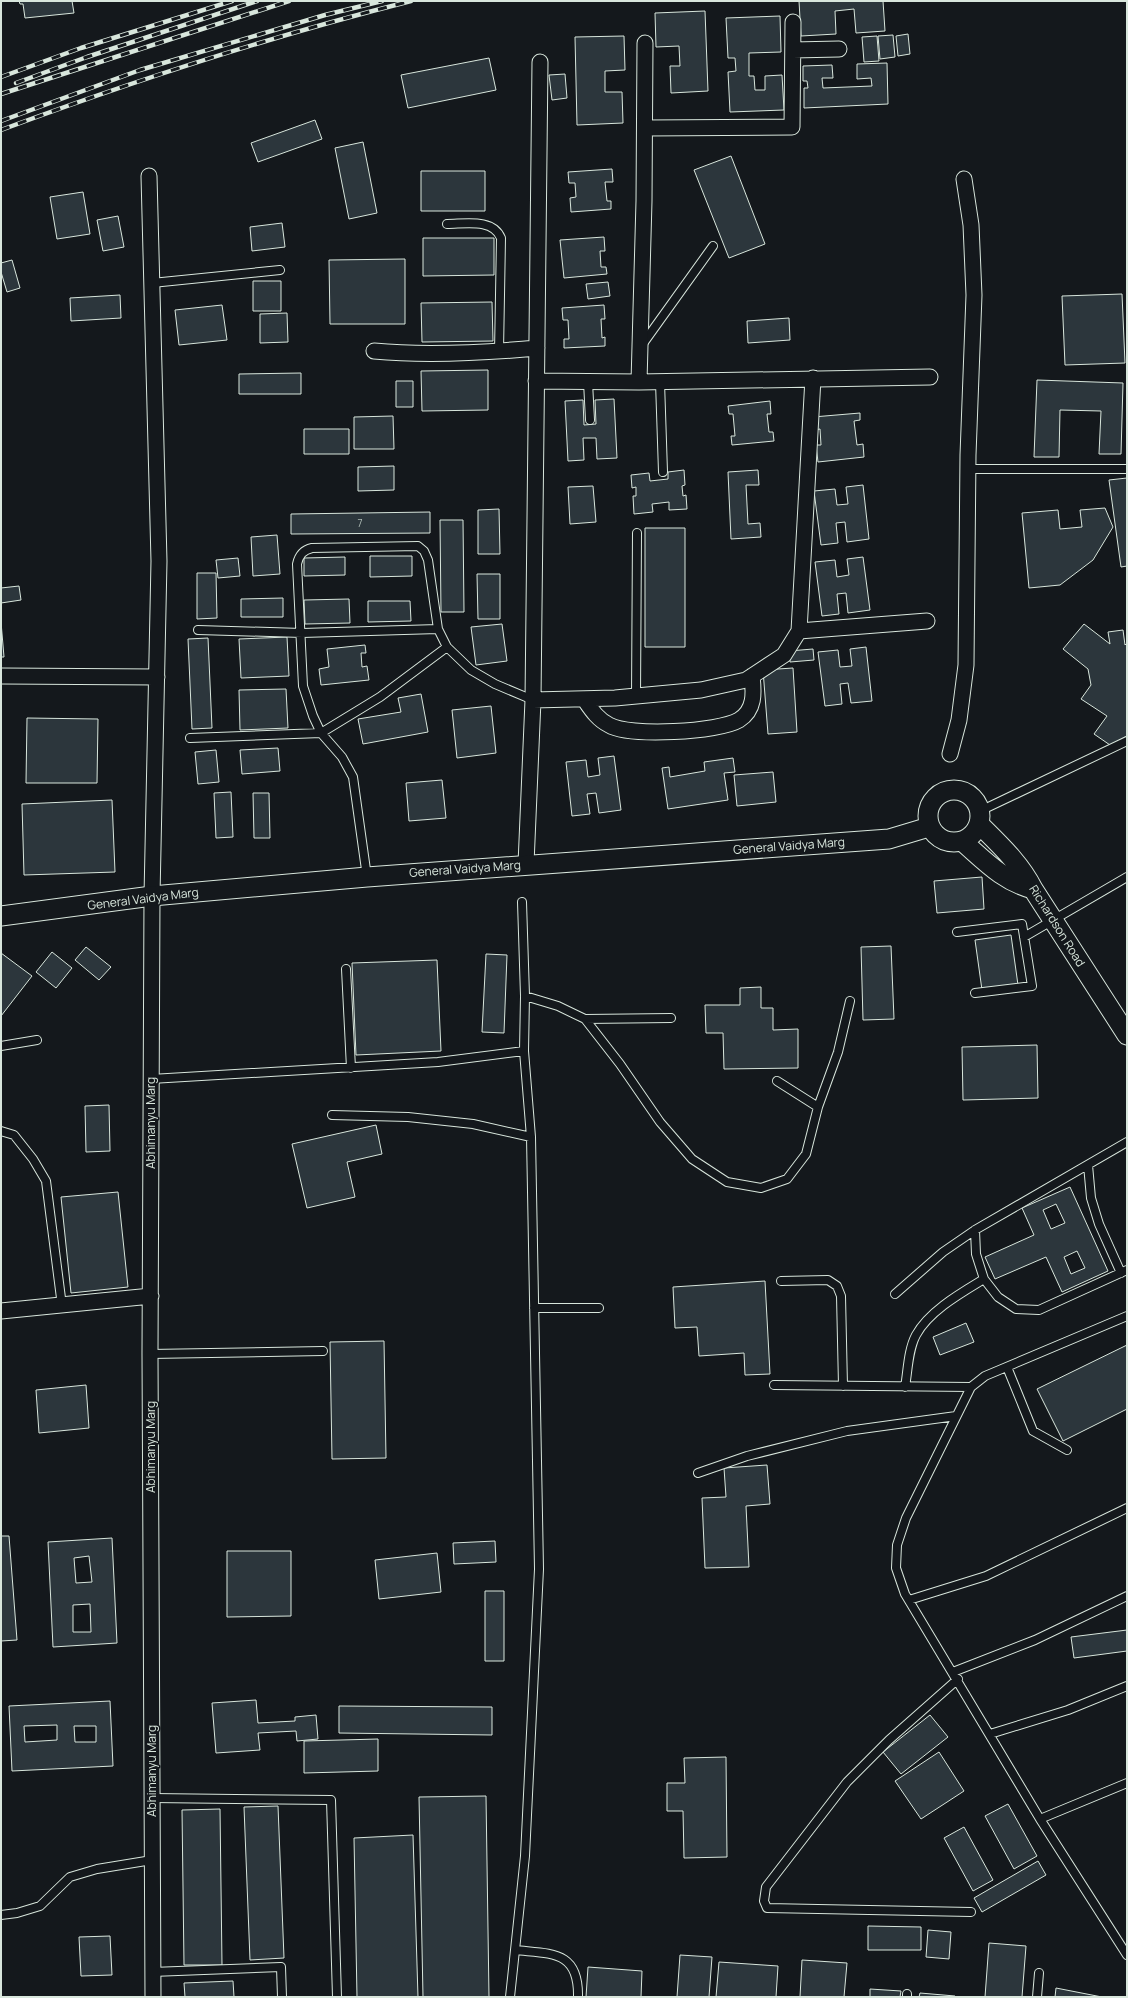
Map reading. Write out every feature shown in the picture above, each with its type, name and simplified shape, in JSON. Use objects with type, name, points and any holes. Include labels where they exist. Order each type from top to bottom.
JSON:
[{"type":"street","points":[[644,128],[792,127],[793,22]]},
{"type":"street","points":[[639,382],[645,43]]},
{"type":"street","points":[[793,50],[839,49]]},
{"type":"street","points":[[526,864],[533,700],[540,62]]},
{"type":"street","name":"Abhimanyu Marg","points":[[149,176],[159,561],[152,896],[151,1079],[150,1354],[153,1997]]},
{"type":"street","points":[[950,754],[959,720],[966,665],[968,468],[974,280],[971,225],[964,179]]},
{"type":"street","points":[[374,351],[436,354],[498,352],[537,348]]},
{"type":"street","points":[[536,381],[660,382],[930,377]]},
{"type":"street","points":[[533,700],[636,696],[701,690],[746,680],[784,655],[799,631],[813,378]]},
{"type":"street","points":[[799,631],[927,621]]},
{"type":"street","points":[[1,676],[156,677]]},
{"type":"street","points":[[584,699],[596,717],[610,726],[632,732],[681,730],[719,726],[739,720],[747,712],[753,702],[752,676]]},
{"type":"street","points":[[953,789],[968,793],[978,804],[979,818],[974,833],[962,841],[954,842],[940,838],[930,828],[927,813],[929,805],[939,794],[953,789]]},
{"type":"street","name":"Richardson Road","points":[[979,818],[1026,875],[1033,889],[1127,1035]]},
{"type":"street","name":"General Vaidya Marg","points":[[1,916],[152,896],[367,877],[526,864],[889,839],[930,828]]},
{"type":"street","points":[[962,841],[998,872],[1016,884],[1033,889]]},
{"type":"street","points":[[1,1311],[151,1296]]},
{"type":"lane","points":[[447,224],[484,224],[494,227],[499,232],[501,238],[498,352]]},
{"type":"lane","points":[[640,347],[713,246]]},
{"type":"lane","points":[[152,283],[280,270]]},
{"type":"lane","points":[[588,382],[590,420]]},
{"type":"lane","points":[[660,382],[663,472]]},
{"type":"lane","points":[[968,468],[1127,469]]},
{"type":"lane","points":[[636,696],[637,533]]},
{"type":"lane","points":[[367,877],[354,777],[342,757],[321,733],[313,716],[304,686],[297,564],[299,555],[305,550],[312,548],[418,546],[424,551],[428,560],[438,629],[448,647],[471,670],[495,684],[533,700]]},
{"type":"lane","points":[[198,630],[302,633],[438,629]]},
{"type":"lane","points":[[190,738],[321,733],[380,697],[448,647]]},
{"type":"lane","points":[[979,818],[1127,741]]},
{"type":"lane","points":[[1024,937],[1127,877]]},
{"type":"lane","points":[[510,1997],[525,1856],[539,1569],[531,1137],[524,1051],[525,996],[522,902]]},
{"type":"lane","points":[[957,932],[1022,924],[1032,986],[975,993]]},
{"type":"lane","points":[[346,969],[351,1068]]},
{"type":"lane","points":[[525,996],[558,1006],[585,1019],[671,1018]]},
{"type":"lane","points":[[585,1019],[620,1064],[660,1122],[692,1158],[727,1182],[761,1188],[787,1179],[806,1154],[818,1107],[838,1052],[850,1001]]},
{"type":"lane","points":[[1,1046],[37,1040]]},
{"type":"lane","points":[[151,1079],[438,1062],[524,1051]]},
{"type":"lane","points":[[777,1081],[818,1107]]},
{"type":"lane","points":[[332,1115],[408,1117],[474,1124],[531,1137]]},
{"type":"lane","points":[[1,1131],[14,1135],[33,1159],[46,1181],[62,1306]]},
{"type":"lane","points":[[895,1294],[943,1252],[975,1230],[1127,1142]]},
{"type":"lane","points":[[975,1230],[976,1254],[984,1279],[1006,1304],[1016,1309],[1039,1310],[1124,1272],[1099,1224],[1092,1198],[1088,1165]]},
{"type":"lane","points":[[905,1386],[912,1346],[916,1335],[947,1303],[984,1279]]},
{"type":"lane","points":[[781,1281],[828,1280],[837,1286],[841,1296],[843,1386]]},
{"type":"lane","points":[[534,1308],[599,1308]]},
{"type":"lane","points":[[1127,1316],[985,1376],[971,1387],[906,1518],[897,1545],[896,1568],[909,1600],[956,1676],[1040,1819],[1127,1955]]},
{"type":"lane","points":[[150,1354],[323,1351]]},
{"type":"lane","points":[[1007,1367],[1033,1431],[1067,1450]]},
{"type":"lane","points":[[774,1385],[971,1387]]},
{"type":"lane","points":[[698,1473],[747,1456],[847,1431],[956,1416]]},
{"type":"lane","points":[[909,1600],[986,1576],[1127,1508]]},
{"type":"lane","points":[[971,1912],[766,1908],[764,1901],[766,1887],[848,1782],[889,1740],[956,1676],[1127,1596]]},
{"type":"lane","points":[[990,1734],[1068,1710],[1127,1686]]},
{"type":"lane","points":[[1040,1819],[1127,1783]]},
{"type":"lane","points":[[152,1798],[331,1800],[337,1997]]},
{"type":"lane","points":[[1,1915],[17,1913],[40,1906],[70,1876],[98,1868],[152,1860]]},
{"type":"lane","points":[[515,1950],[554,1954],[568,1962],[575,1971],[578,1997]]},
{"type":"lane","points":[[152,1972],[280,1967],[281,1997]]},
{"type":"lane","points":[[1037,1997],[1039,1973]]},
{"type":"building","points":[[19,1],[72,1],[74,13],[25,18],[23,4],[20,4]]},
{"type":"building","points":[[799,1],[883,1],[885,31],[856,33],[854,9],[835,11],[836,34],[801,36]]},
{"type":"building","points":[[705,11],[708,91],[671,93],[670,66],[680,66],[679,46],[656,47],[655,13]]},
{"type":"building","points":[[780,16],[781,52],[749,53],[749,76],[754,76],[755,90],[765,90],[765,76],[782,75],[784,110],[730,112],[728,72],[736,71],[735,58],[728,58],[726,18]]},
{"type":"building","points":[[908,34],[910,54],[898,56],[896,36]]},
{"type":"building","points":[[893,35],[895,57],[880,59],[878,36]]},
{"type":"building","points":[[624,36],[625,70],[605,71],[605,92],[622,92],[623,123],[577,125],[575,37]]},
{"type":"building","points":[[877,36],[879,61],[864,62],[862,37]]},
{"type":"building","points":[[489,58],[496,90],[408,108],[401,75]]},
{"type":"building","points":[[887,63],[888,104],[804,108],[804,88],[808,88],[807,81],[803,81],[803,66],[832,65],[833,78],[822,78],[823,88],[872,86],[871,78],[857,79],[857,64]]},
{"type":"building","points":[[565,74],[567,98],[552,100],[549,75]]},
{"type":"building","points":[[315,120],[322,139],[258,162],[251,143]]},
{"type":"building","points":[[363,142],[377,213],[349,219],[335,148]]},
{"type":"building","points":[[731,156],[765,244],[729,258],[694,170]]},
{"type":"building","points":[[612,169],[613,182],[605,182],[607,201],[611,201],[611,209],[571,212],[570,198],[576,197],[575,183],[569,183],[568,172]]},
{"type":"building","points":[[421,171],[485,171],[485,211],[421,211]]},
{"type":"building","points":[[83,192],[90,234],[57,239],[50,197]]},
{"type":"building","points":[[118,216],[124,247],[103,251],[97,220]]},
{"type":"building","points":[[282,223],[285,247],[252,251],[250,227]]},
{"type":"building","points":[[604,237],[605,251],[600,251],[601,267],[606,267],[607,274],[564,278],[560,240]]},
{"type":"building","points":[[423,238],[494,238],[494,275],[423,276]]},
{"type":"building","points":[[405,259],[405,324],[330,324],[329,260]]},
{"type":"building","points":[[12,260],[20,288],[7,292],[1,272],[1,263]]},
{"type":"building","points":[[253,281],[281,281],[281,311],[253,311]]},
{"type":"building","points":[[608,282],[610,296],[588,299],[586,284]]},
{"type":"building","points":[[1122,294],[1125,363],[1065,365],[1062,296]]},
{"type":"building","points":[[120,295],[121,318],[71,321],[70,298]]},
{"type":"building","points":[[492,302],[493,341],[422,342],[421,303]]},
{"type":"building","points":[[222,305],[227,340],[179,345],[175,310]]},
{"type":"building","points":[[604,305],[605,319],[601,319],[602,338],[605,337],[605,346],[564,348],[564,339],[569,339],[568,320],[563,320],[562,308]]},
{"type":"building","points":[[287,313],[288,342],[260,343],[260,314]]},
{"type":"building","points":[[789,318],[790,340],[748,343],[747,321]]},
{"type":"building","points":[[488,370],[488,410],[422,411],[421,371]]},
{"type":"building","points":[[301,373],[301,394],[239,394],[239,374]]},
{"type":"building","points":[[1037,380],[1123,383],[1121,454],[1099,454],[1101,411],[1060,410],[1059,457],[1034,457]]},
{"type":"building","points":[[396,381],[413,381],[413,407],[396,407]]},
{"type":"building","points":[[614,399],[617,458],[597,459],[596,438],[583,438],[584,460],[568,461],[565,401],[583,400],[584,425],[596,424],[595,400]]},
{"type":"building","points":[[770,401],[771,414],[767,414],[769,432],[773,432],[774,441],[732,445],[731,436],[735,436],[733,414],[729,414],[728,406]]},
{"type":"building","points":[[860,413],[860,420],[854,421],[857,445],[863,444],[864,457],[818,462],[816,445],[821,445],[820,429],[815,430],[813,417]]},
{"type":"building","points":[[393,416],[394,449],[354,449],[354,417]]},
{"type":"building","points":[[304,429],[349,429],[349,454],[304,454]]},
{"type":"building","points":[[394,466],[394,490],[358,491],[358,467]]},
{"type":"building","points":[[684,470],[685,485],[682,486],[683,496],[686,495],[687,509],[669,510],[669,502],[652,504],[653,512],[634,514],[633,496],[636,496],[636,487],[632,488],[631,475],[649,473],[650,481],[668,479],[668,472]]},
{"type":"building","points":[[758,470],[759,485],[746,485],[748,524],[760,523],[761,537],[731,539],[728,472]]},
{"type":"building","points":[[1127,478],[1127,566],[1121,567],[1109,480]]},
{"type":"building","points":[[863,485],[869,539],[847,542],[845,522],[836,523],[838,543],[821,545],[814,491],[835,489],[837,505],[848,504],[846,487]]},
{"type":"building","points":[[593,486],[596,522],[570,524],[568,487]]},
{"type":"building","points":[[1105,508],[1113,527],[1093,560],[1060,585],[1029,588],[1022,513],[1058,510],[1060,529],[1082,527],[1080,510]]},
{"type":"building","points":[[499,509],[500,554],[478,554],[478,510]]},
{"type":"building","points":[[430,512],[430,533],[291,534],[291,514]]},
{"type":"building","points":[[440,520],[463,520],[464,612],[441,612]]},
{"type":"building","points":[[645,528],[685,528],[685,647],[645,647]]},
{"type":"building","points":[[277,535],[280,574],[253,576],[251,537]]},
{"type":"building","points":[[370,556],[412,556],[412,576],[370,577]]},
{"type":"building","points":[[345,557],[345,575],[304,576],[304,558]]},
{"type":"building","points":[[863,557],[870,610],[848,613],[846,593],[837,594],[839,614],[822,616],[815,562],[835,560],[837,577],[849,575],[847,559]]},
{"type":"building","points":[[238,558],[240,576],[218,578],[216,560]]},
{"type":"building","points":[[197,573],[216,573],[217,618],[197,619]]},
{"type":"building","points":[[477,574],[500,574],[500,619],[478,619]]},
{"type":"building","points":[[19,586],[21,600],[1,603],[1,588]]},
{"type":"building","points":[[283,598],[283,617],[241,617],[241,599]]},
{"type":"building","points":[[349,599],[350,623],[305,624],[304,600]]},
{"type":"building","points":[[368,601],[410,601],[411,621],[368,622]]},
{"type":"building","points":[[1,622],[4,657],[1,657]]},
{"type":"building","points":[[502,624],[507,661],[476,665],[471,627]]},
{"type":"building","points":[[1084,624],[1110,644],[1108,632],[1123,630],[1125,645],[1127,643],[1127,736],[1110,745],[1094,734],[1107,716],[1081,699],[1091,685],[1088,669],[1063,649]]},
{"type":"building","points":[[287,637],[289,676],[241,678],[239,639]]},
{"type":"building","points":[[208,638],[212,728],[192,729],[188,639]]},
{"type":"building","points":[[365,645],[366,653],[361,653],[362,667],[367,666],[369,680],[321,685],[319,669],[329,667],[327,649]]},
{"type":"building","points":[[866,647],[872,701],[851,703],[848,683],[840,684],[842,704],[825,706],[818,652],[838,650],[840,667],[852,666],[850,649]]},
{"type":"building","points":[[813,649],[814,660],[790,662],[789,651]]},
{"type":"building","points":[[793,668],[797,732],[768,734],[763,670]]},
{"type":"building","points":[[286,689],[288,728],[240,730],[239,690]]},
{"type":"building","points":[[421,694],[428,732],[363,744],[358,719],[401,712],[398,698]]},
{"type":"building","points":[[491,706],[496,753],[457,758],[452,710]]},
{"type":"building","points":[[27,718],[98,719],[97,783],[26,783]]},
{"type":"building","points":[[278,748],[280,771],[242,774],[240,750]]},
{"type":"building","points":[[216,750],[219,782],[198,784],[195,752]]},
{"type":"building","points":[[614,756],[621,810],[599,813],[596,793],[587,794],[590,814],[572,816],[566,762],[586,760],[588,777],[600,775],[598,758]]},
{"type":"building","points":[[733,758],[735,772],[724,773],[728,800],[668,809],[662,768],[669,767],[670,777],[705,771],[704,762]]},
{"type":"building","points":[[773,772],[776,802],[737,806],[734,775]]},
{"type":"building","points":[[442,780],[446,818],[409,821],[406,783]]},
{"type":"building","points":[[231,792],[233,837],[216,838],[214,793]]},
{"type":"building","points":[[253,793],[269,793],[270,838],[254,838]]},
{"type":"building","points":[[112,800],[115,872],[24,875],[22,804]]},
{"type":"building","points":[[982,877],[984,909],[937,913],[934,881]]},
{"type":"building","points":[[1011,935],[1018,985],[982,990],[975,940]]},
{"type":"building","points":[[891,946],[894,1019],[863,1020],[861,947]]},
{"type":"building","points":[[86,947],[111,967],[99,980],[75,960]]},
{"type":"building","points":[[52,952],[72,968],[56,988],[36,972]]},
{"type":"building","points":[[1,953],[32,976],[1,1016]]},
{"type":"building","points":[[486,954],[507,955],[504,1033],[482,1032]]},
{"type":"building","points":[[437,960],[441,1051],[356,1055],[352,963]]},
{"type":"building","points":[[761,987],[761,1008],[773,1008],[773,1030],[798,1029],[798,1068],[724,1069],[723,1033],[706,1033],[705,1005],[740,1005],[740,988]]},
{"type":"building","points":[[1037,1045],[1038,1098],[963,1100],[962,1047]]},
{"type":"building","points":[[109,1105],[110,1151],[86,1152],[85,1106]]},
{"type":"building","points":[[376,1125],[382,1154],[347,1162],[355,1197],[307,1208],[292,1144]]},
{"type":"building","points":[[1070,1187],[1108,1271],[1062,1292],[1046,1257],[995,1279],[985,1257],[1034,1235],[1022,1208]],"holes":[[[1056,1204],[1065,1223],[1051,1229],[1043,1210]],[[1077,1251],[1085,1268],[1071,1274],[1064,1257]]]},
{"type":"building","points":[[118,1192],[128,1287],[71,1293],[61,1197]]},
{"type":"building","points":[[765,1281],[770,1374],[745,1375],[744,1353],[699,1356],[697,1327],[675,1328],[673,1287]]},
{"type":"building","points":[[966,1323],[974,1342],[940,1355],[933,1337]]},
{"type":"building","points":[[384,1341],[386,1458],[332,1459],[330,1342]]},
{"type":"building","points":[[1127,1345],[1127,1409],[1063,1441],[1037,1389]]},
{"type":"building","points":[[86,1385],[89,1428],[39,1433],[36,1390]]},
{"type":"building","points":[[767,1465],[770,1504],[746,1506],[749,1567],[705,1568],[702,1498],[726,1497],[724,1468]]},
{"type":"building","points":[[1,1536],[9,1536],[17,1640],[1,1641]]},
{"type":"building","points":[[112,1538],[117,1643],[53,1647],[48,1542]],"holes":[[[89,1556],[92,1582],[76,1583],[74,1558]],[[90,1604],[91,1632],[73,1632],[73,1605]]]},
{"type":"building","points":[[495,1541],[496,1562],[454,1564],[453,1543]]},
{"type":"building","points":[[227,1551],[291,1551],[291,1616],[227,1617]]},
{"type":"building","points":[[437,1553],[441,1592],[379,1599],[375,1560]]},
{"type":"building","points":[[485,1591],[504,1591],[504,1661],[485,1661]]},
{"type":"building","points":[[1127,1630],[1127,1651],[1074,1658],[1071,1637]]},
{"type":"building","points":[[256,1700],[258,1723],[295,1721],[295,1717],[316,1715],[318,1739],[297,1741],[296,1731],[258,1733],[260,1750],[216,1753],[212,1703]]},
{"type":"building","points":[[110,1701],[113,1766],[12,1771],[9,1706]],"holes":[[[57,1725],[57,1740],[25,1742],[24,1726]],[[74,1726],[96,1726],[96,1742],[75,1742]]]},
{"type":"building","points":[[339,1706],[492,1707],[492,1735],[339,1733]]},
{"type":"building","points":[[930,1715],[948,1737],[901,1774],[883,1752]]},
{"type":"building","points":[[378,1739],[378,1771],[304,1773],[304,1741]]},
{"type":"building","points":[[939,1752],[964,1791],[921,1819],[895,1781]]},
{"type":"building","points":[[726,1757],[727,1857],[684,1858],[683,1811],[667,1811],[667,1783],[685,1783],[684,1758]]},
{"type":"building","points":[[486,1796],[489,1997],[423,1997],[419,1797]]},
{"type":"building","points":[[1008,1804],[1037,1856],[1014,1869],[985,1816]]},
{"type":"building","points":[[278,1806],[284,1958],[250,1960],[244,1807]]},
{"type":"building","points":[[220,1809],[222,1965],[184,1965],[182,1810]]},
{"type":"building","points":[[964,1827],[993,1880],[973,1891],[944,1838]]},
{"type":"building","points":[[413,1835],[418,1997],[357,1997],[354,1838]]},
{"type":"building","points":[[1038,1861],[1046,1875],[982,1912],[974,1898]]},
{"type":"building","points":[[868,1926],[921,1927],[921,1950],[868,1950]]},
{"type":"building","points":[[928,1930],[951,1932],[949,1959],[926,1957]]},
{"type":"building","points":[[110,1936],[112,1975],[81,1976],[79,1937]]},
{"type":"building","points":[[989,1943],[1026,1946],[1022,1997],[985,1997]]},
{"type":"building","points":[[680,1955],[712,1957],[709,1997],[677,1997]]},
{"type":"building","points":[[802,1960],[847,1963],[844,1997],[800,1997]]},
{"type":"building","points":[[719,1962],[778,1966],[776,1997],[716,1997]]},
{"type":"building","points":[[588,1967],[642,1971],[641,1997],[586,1997]]},
{"type":"building","points":[[233,1981],[234,1997],[185,1997],[184,1983]]},
{"type":"building","points":[[1056,1988],[1102,1997],[1055,1997]]},
{"type":"building","points":[[870,1989],[901,1991],[900,1997],[870,1997]]},
{"type":"building","points":[[920,1993],[955,1996],[955,1997],[919,1997]]},
{"type":"railway","points":[[1,77],[81,48],[232,1]]},
{"type":"railway","points":[[16,83],[87,57],[257,1]]},
{"type":"railway","points":[[1,94],[289,1]]},
{"type":"railway","points":[[1,121],[140,70],[325,15],[382,1]]},
{"type":"railway","points":[[1,130],[153,76],[307,29],[411,1]]}]
